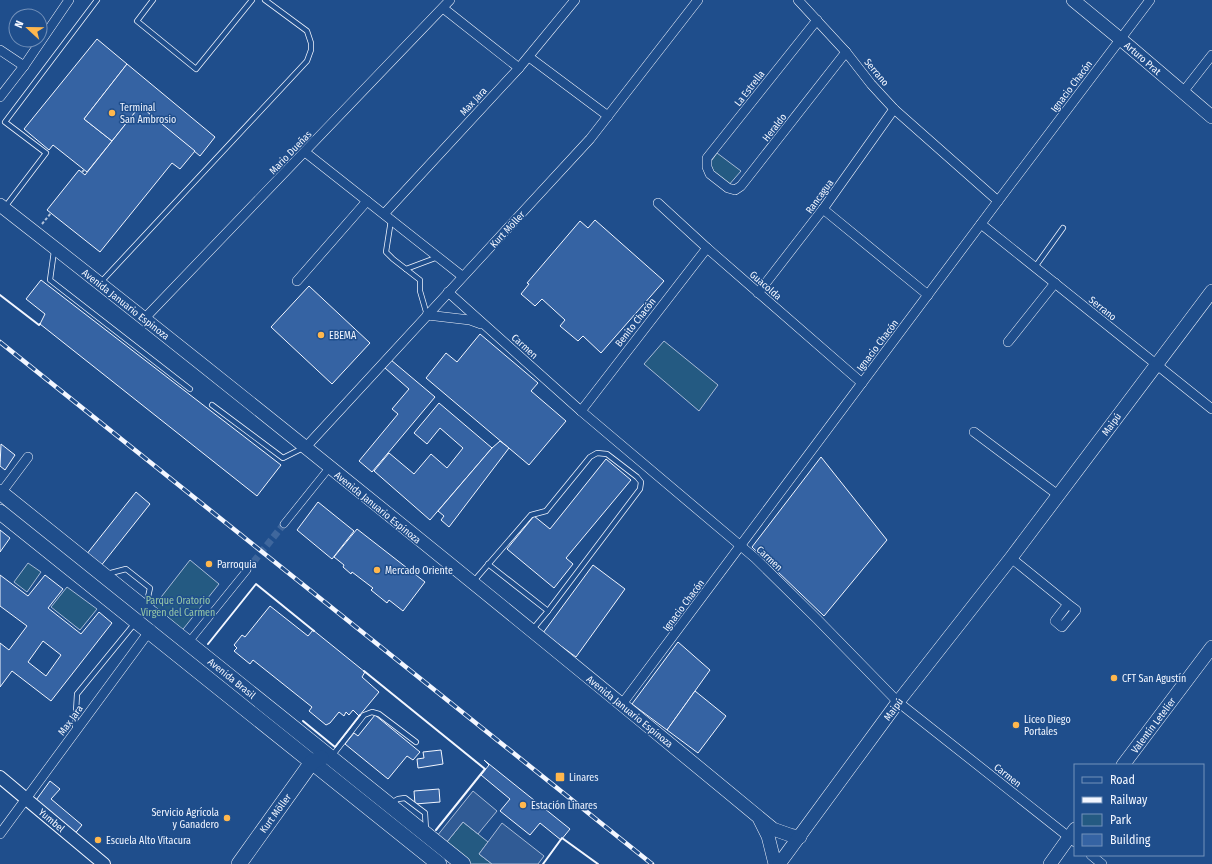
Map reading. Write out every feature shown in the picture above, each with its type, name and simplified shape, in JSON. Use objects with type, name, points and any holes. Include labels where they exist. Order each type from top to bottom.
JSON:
[{"type":"main road","name":"Arturo Prat","points":[[1073,0],[1212,117]]},
{"type":"main road","name":"Avenida Januario Espinoza","points":[[2,207],[145,318],[622,704],[754,813],[778,831],[800,837]]},
{"type":"main road","name":"Maipú","points":[[779,864],[898,702],[1011,558],[1212,291]]},
{"type":"main road","name":"Avenida Brasil","points":[[0,493],[145,609],[154,626],[312,762],[439,864]]},
{"type":"main road","name":"Avenida Brasil","points":[[0,512],[136,621],[154,626],[188,643],[463,864]]},
{"type":"main road","name":"Valentín Letelier","points":[[1124,764],[1212,647]]},
{"type":"main road","points":[[312,762],[321,758],[332,759]]},
{"type":"main road","name":"Kurt Möller","points":[[239,864],[312,762]]},
{"type":"main road","name":"Avenida Januario Espinoza","points":[[754,813],[768,836],[775,864]]},
{"type":"main road","points":[[1050,864],[1073,836]]},
{"type":"street","points":[[0,97],[24,66],[69,0]]},
{"type":"street","name":"Mario Dueñas","points":[[145,318],[450,0]]},
{"type":"street","name":"Kurt Möller","points":[[305,448],[462,276],[570,161],[608,116],[698,0]]},
{"type":"street","name":"Serrano","points":[[798,0],[846,52],[871,84],[894,109],[998,201]]},
{"type":"street","name":"Ignacio Chacón","points":[[622,704],[1120,38],[1150,0]]},
{"type":"street","name":"Max Jara","points":[[384,214],[529,57],[573,1]]},
{"type":"street","points":[[443,8],[519,68]]},
{"type":"street","name":"La Estrella","points":[[710,174],[707,166],[708,158],[817,20]]},
{"type":"street","points":[[0,50],[24,66]]},
{"type":"street","name":"Heraldo","points":[[710,174],[728,188],[735,190],[741,186],[846,52]]},
{"type":"street","points":[[1183,92],[1212,55]]},
{"type":"street","points":[[529,57],[608,116]]},
{"type":"street","name":"Rancagua","points":[[758,293],[823,209],[894,109]]},
{"type":"street","points":[[305,152],[462,276]]},
{"type":"street","points":[[297,281],[367,201]]},
{"type":"street","name":"Guacolda","points":[[658,203],[862,384]]},
{"type":"street","points":[[823,209],[928,295]]},
{"type":"street","name":"Serrano","points":[[981,224],[1212,409]]},
{"type":"street","name":"Benito Chacón","points":[[581,411],[707,248]]},
{"type":"street","points":[[1008,342],[1055,283]]},
{"type":"street","name":"Carmen","points":[[448,292],[581,411],[740,546],[817,619],[898,702],[1073,836]]},
{"type":"street","points":[[427,315],[470,320],[486,326]]},
{"type":"street","points":[[974,432],[1058,495]]},
{"type":"street","points":[[0,493],[28,457]]},
{"type":"street","points":[[284,524],[330,468]]},
{"type":"street","points":[[1011,558],[1068,604]]},
{"type":"street","points":[[188,643],[247,570]]},
{"type":"street","name":"Max Jara","points":[[0,834],[154,626]]},
{"type":"street","name":"Yumbel","points":[[0,777],[104,864]]},
{"type":"street","points":[[1092,856],[1102,864]]},
{"type":"lane","points":[[2,207],[46,153],[5,122],[97,0]]},
{"type":"lane","points":[[154,0],[136,21],[196,69],[252,0]]},
{"type":"lane","points":[[100,283],[307,61],[311,50],[311,44],[307,31],[265,0]]},
{"type":"lane","points":[[391,220],[386,252],[420,280],[420,291],[427,315]]},
{"type":"lane","points":[[1035,267],[1063,228]]},
{"type":"lane","points":[[55,247],[50,280],[190,389]]},
{"type":"lane","points":[[406,269],[438,257]]},
{"type":"lane","points":[[212,404],[283,458],[305,448]]},
{"type":"lane","points":[[472,583],[531,514],[546,511],[587,459],[593,455],[602,453],[607,454],[637,477],[640,482],[640,490],[548,611],[531,631]]},
{"type":"lane","points":[[488,564],[548,611]]},
{"type":"lane","points":[[75,732],[77,694],[136,621]]},
{"type":"lane","points":[[332,759],[364,715],[372,712],[379,714],[416,742]]},
{"type":"green space","points":[[717,153],[741,171],[728,186],[707,167]]},
{"type":"green space","points":[[664,341],[718,385],[699,411],[644,364]]},
{"type":"green space","name":"Parque Oratorio Virgen del Carmen","points":[[190,560],[219,584],[180,633],[151,610]]},
{"type":"green space","points":[[28,563],[41,572],[27,592],[14,582]]},
{"type":"green space","points":[[67,587],[97,609],[80,630],[51,607]]},
{"type":"green space","points":[[463,822],[488,842],[479,854],[492,864],[470,864],[446,843]]},
{"type":"shaded area","points":[[473,791],[497,811],[478,834],[463,822],[446,843],[437,836]]},
{"type":"shaded area","points":[[502,823],[544,856],[538,864],[492,864],[479,854]]},
{"type":"building","points":[[97,39],[127,64],[84,119],[112,141],[87,172],[53,145],[49,150],[24,129]]},
{"type":"building","name":"Terminal San Ambrosio","points":[[127,64],[215,137],[200,156],[140,106],[112,141],[84,119]]},
{"type":"building","points":[[140,106],[195,151],[180,169],[172,163],[100,252],[47,210],[79,170],[85,175]]},
{"type":"building","points":[[595,220],[664,281],[601,353],[583,336],[578,341],[560,326],[565,320],[542,299],[535,306],[521,294],[529,284],[527,283],[580,221],[588,228]]},
{"type":"building","points":[[41,280],[281,465],[257,496],[40,324],[45,314],[26,299]]},
{"type":"building","name":"EBEMA","points":[[309,286],[370,343],[332,384],[271,327]]},
{"type":"building","points":[[480,334],[538,383],[531,391],[566,421],[529,465],[426,378],[446,353],[457,362]]},
{"type":"building","points":[[391,360],[435,397],[372,472],[359,461],[398,414],[392,409],[409,389],[385,368]]},
{"type":"building","points":[[439,403],[492,448],[430,520],[374,471],[389,453],[414,474],[431,454],[447,468],[463,448],[440,428],[427,444],[414,433]]},
{"type":"building","points":[[500,441],[509,448],[449,527],[441,520],[444,516],[438,511],[492,448]]},
{"type":"building","points":[[1,444],[15,455],[5,470],[0,466]]},
{"type":"building","points":[[821,457],[887,540],[824,616],[752,547]]},
{"type":"building","points":[[606,459],[631,480],[566,558],[573,564],[554,588],[507,549],[534,516],[550,529]]},
{"type":"building","points":[[136,492],[150,504],[100,567],[86,555]]},
{"type":"building","points":[[318,502],[354,531],[332,559],[297,530]]},
{"type":"building","name":"Mercado Oriente","points":[[357,529],[425,582],[403,611],[389,600],[387,603],[371,590],[373,588],[352,572],[351,574],[343,567],[344,565],[334,557]]},
{"type":"building","points":[[0,530],[10,538],[0,552]]},
{"type":"building","points":[[593,565],[625,589],[576,657],[543,633]]},
{"type":"building","points":[[0,575],[28,596],[45,575],[63,589],[48,608],[81,634],[99,612],[112,623],[51,701],[12,671],[0,687],[0,643],[9,650],[27,626],[0,606]],"holes":[[[43,641],[61,655],[46,676],[28,662]]]},
{"type":"building","points":[[270,606],[308,636],[313,630],[365,672],[362,677],[379,692],[359,716],[353,710],[349,715],[346,712],[344,716],[339,712],[330,723],[326,725],[309,711],[312,707],[253,660],[250,664],[234,651],[237,648],[234,645],[242,635],[245,637]]},
{"type":"building","points":[[678,642],[710,670],[667,730],[632,704]]},
{"type":"building","points":[[695,691],[726,716],[698,753],[667,730]]},
{"type":"building","points":[[375,715],[420,752],[413,760],[407,756],[388,779],[345,744],[354,733],[358,736]]},
{"type":"building","points":[[441,750],[443,764],[418,768],[417,759],[424,758],[423,752]]},
{"type":"building","name":"Estación Linares","points":[[484,760],[570,829],[561,840],[540,823],[530,835],[500,811],[510,799],[481,775],[489,765]]},
{"type":"building","points":[[50,781],[60,789],[51,799],[82,825],[73,836],[34,803]]},
{"type":"building","points":[[439,789],[440,802],[415,804],[414,791]]},
{"type":"tunnel","points":[[247,570],[284,524]]},
{"type":"railway","points":[[0,342],[652,864]]},
{"type":"wall","points":[[0,295],[39,325],[40,324]]},
{"type":"wall","points":[[208,644],[256,584],[314,631]]},
{"type":"wall","points":[[364,671],[485,769],[436,830]]},
{"type":"wall","points":[[303,721],[335,747],[360,715]]},
{"type":"wall","points":[[543,864],[562,838],[598,864]]},
{"type":"place","name":"Terminal San Ambrosio","points":[[112,113]]},
{"type":"place","name":"EBEMA","points":[[321,335]]},
{"type":"place","name":"Parroquia","points":[[209,564]]},
{"type":"place","name":"Mercado Oriente","points":[[377,570]]},
{"type":"place","name":"CFT San Agustín","points":[[1114,678]]},
{"type":"place","name":"Liceo Diego Portales","points":[[1016,725]]},
{"type":"place","name":"Linares","points":[[560,777]]},
{"type":"place","name":"Estación Linares","points":[[523,805]]},
{"type":"place","name":"Servicio Agrícola y Ganadero","points":[[227,818]]},
{"type":"place","name":"Escuela Alto Vitacura","points":[[98,840]]}]
